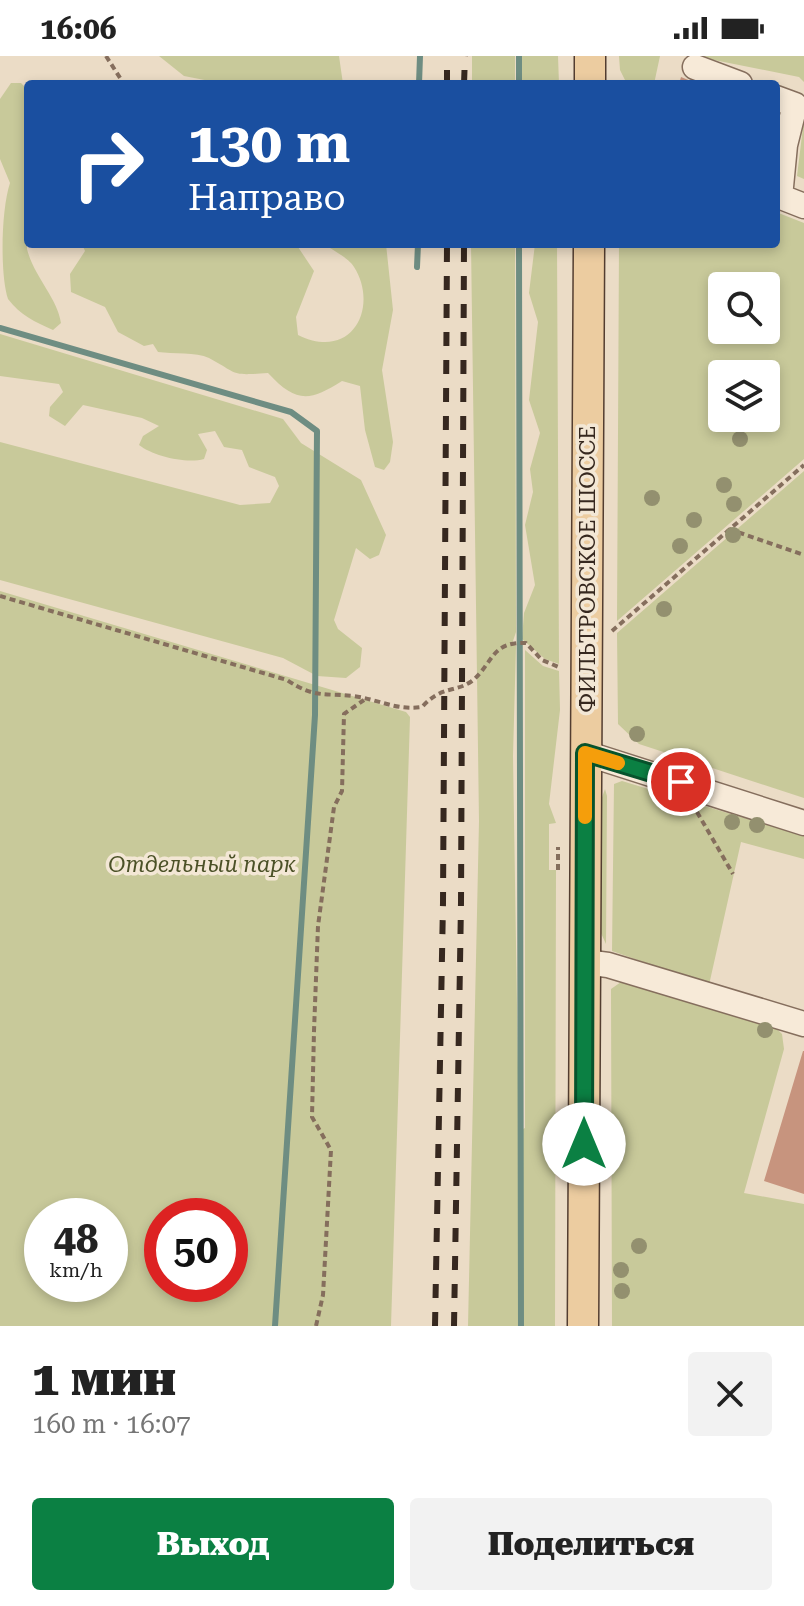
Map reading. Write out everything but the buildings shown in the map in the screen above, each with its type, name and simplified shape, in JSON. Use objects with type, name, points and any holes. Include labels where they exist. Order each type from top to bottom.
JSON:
[{"type":"main road","points":[[590,56],[590,80]]},
{"type":"main road","name":"ФИЛЬТРОВСКОЕ ШОССЕ","points":[[583,1326],[589,248]]},
{"type":"lane","points":[[695,67],[729,80]]},
{"type":"lane","points":[[780,99],[795,105],[780,150]]},
{"type":"lane","points":[[780,197],[804,206]]},
{"type":"lane","points":[[585,753],[804,823]]},
{"type":"lane","points":[[585,962],[608,965],[802,1018]]},
{"type":"path","points":[[106,56],[121,80]]},
{"type":"path","points":[[610,633],[804,465]]},
{"type":"path","points":[[729,529],[804,555]]},
{"type":"path","points":[[0,596],[287,680],[305,691],[324,697],[364,700],[398,708],[422,707],[433,694],[472,681],[488,659],[513,642],[526,643],[542,660],[563,669]]},
{"type":"path","points":[[316,1326],[323,1295],[331,1150],[312,1117],[318,926],[334,807],[342,791],[344,714],[364,700]]},
{"type":"path","points":[[681,782],[733,874]]},
{"type":"green space","points":[[159,56],[339,56],[342,80],[204,80],[184,76]]},
{"type":"green space","points":[[472,56],[515,56],[515,80],[472,80]]},
{"type":"green space","points":[[522,56],[558,56],[559,80],[522,80]]},
{"type":"green space","points":[[619,56],[660,56],[655,80],[625,80],[620,70]]},
{"type":"green space","points":[[694,56],[804,56],[804,82],[799,77]]},
{"type":"green space","points":[[11,83],[24,86],[24,248],[27,248],[59,314],[61,323],[53,330],[18,309],[8,299],[5,288],[3,225],[10,183],[0,159],[0,99]]},
{"type":"green space","points":[[804,119],[804,179],[797,176]]},
{"type":"green space","points":[[780,214],[804,223],[804,459],[617,621],[619,248],[780,248]]},
{"type":"green space","points":[[84,248],[299,248],[314,271],[296,317],[298,335],[317,341],[333,341],[346,336],[356,326],[364,298],[361,282],[352,264],[330,248],[386,248],[393,310],[382,370],[393,442],[390,462],[384,470],[375,467],[365,430],[360,386],[342,381],[320,393],[303,396],[287,390],[268,373],[240,374],[204,356],[158,352],[153,344],[144,346],[118,332],[105,307],[71,292],[70,274],[85,251]]},
{"type":"green space","points":[[471,248],[515,248],[516,632],[512,644],[516,646],[513,756],[519,1131],[525,1128],[525,650],[543,666],[559,671],[560,710],[549,804],[556,823],[549,824],[549,870],[556,870],[555,1326],[468,1326],[479,821]]},
{"type":"green space","points":[[535,248],[557,248],[559,664],[545,659],[522,639],[524,613],[535,585],[525,525],[533,492],[530,469],[540,433],[529,400],[538,322],[529,293]]},
{"type":"green space","points":[[0,334],[283,419],[301,443],[361,480],[386,535],[379,555],[370,559],[356,548],[334,620],[338,629],[362,648],[360,667],[346,678],[317,676],[283,658],[0,580],[0,442],[240,505],[270,503],[279,486],[275,477],[249,467],[242,450],[224,447],[215,431],[198,434],[207,450],[204,459],[179,460],[161,456],[139,445],[143,436],[159,426],[142,418],[83,405],[65,426],[49,416],[50,407],[63,392],[59,384],[0,376]]},
{"type":"green space","points":[[804,471],[804,798],[639,744],[618,724],[617,633]]},
{"type":"green space","name":"Отдельный парк","points":[[0,591],[406,712],[410,717],[391,1326],[0,1326]]},
{"type":"green space","points":[[622,781],[804,836],[804,859],[741,842],[709,985],[612,951],[614,784]]},
{"type":"green space","points":[[605,789],[606,944],[599,929],[600,803]]},
{"type":"green space","points":[[621,982],[773,1025],[782,1034],[784,1049],[744,1193],[804,1204],[804,1326],[612,1326],[611,989]]},
{"type":"waterway","points":[[419,80],[420,56]]},
{"type":"waterway","points":[[519,56],[519,80]]},
{"type":"waterway","points":[[417,267],[418,248]]},
{"type":"waterway","points":[[519,248],[521,1326]]},
{"type":"waterway","points":[[0,328],[291,412],[317,431],[315,715],[275,1326]]},
{"type":"railway","points":[[447,56],[447,80]]},
{"type":"railway","points":[[464,80],[465,56]]},
{"type":"railway","points":[[435,1326],[443,903],[447,248]]},
{"type":"railway","points":[[454,1326],[461,903],[464,248]]},
{"type":"slow traffic","points":[[585,817],[585,753],[618,763]]},
{"type":"route","points":[[584,1144],[585,753],[681,782]]}]
